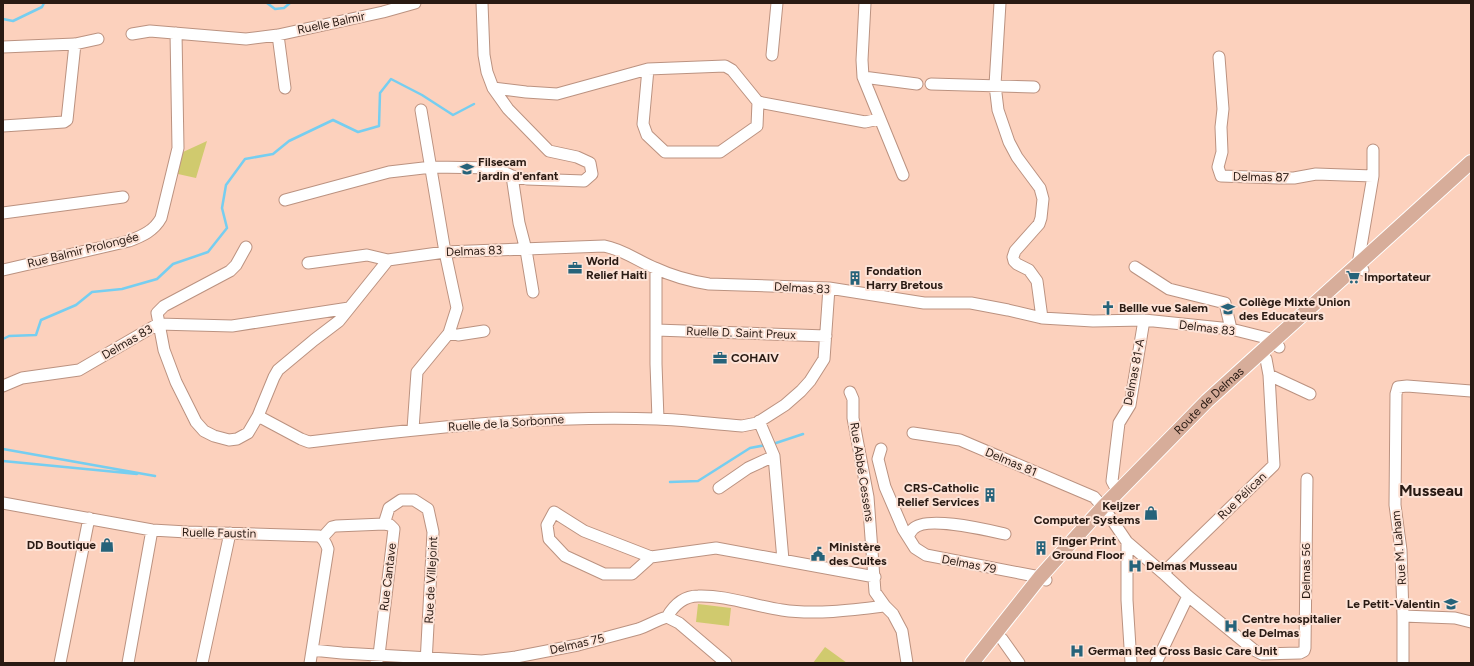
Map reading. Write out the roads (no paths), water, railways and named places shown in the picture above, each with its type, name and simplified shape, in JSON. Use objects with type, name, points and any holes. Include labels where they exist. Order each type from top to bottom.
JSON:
[{"type":"main road","name":"Route de Delmas","points":[[1105,510],[1118,492],[1207,401],[1276,345],[1361,267],[1471,162]]},
{"type":"main road","name":"Route de Delmas","points":[[1361,267],[1471,171]]},
{"type":"main road","name":"Route de Delmas","points":[[972,663],[1044,578],[1105,510],[1266,359],[1276,345]]},
{"type":"main road","name":"Route de Delmas","points":[[982,663],[1002,639],[1044,578]]},
{"type":"street","name":"Ruelle Balmir","points":[[132,34],[150,31],[246,39],[278,35],[384,12],[415,3]]},
{"type":"street","points":[[285,200],[388,172],[432,167],[495,168],[512,176],[528,179],[584,181],[592,174],[590,164],[577,156],[549,151],[508,109],[493,88],[487,72],[484,55],[482,3]]},
{"type":"street","points":[[772,55],[777,3]]},
{"type":"street","points":[[865,3],[862,60],[863,77],[903,175]]},
{"type":"street","points":[[1000,3],[995,85],[998,110],[1009,142],[1017,157],[1040,188],[1043,199],[1039,224],[1015,251],[1013,257],[1014,261],[1029,270],[1037,281],[1042,318]]},
{"type":"street","name":"Rue Balmir Prolongée","points":[[3,270],[129,241],[154,228],[158,223],[161,218],[178,148],[176,33]]},
{"type":"street","points":[[278,35],[285,88]]},
{"type":"street","points":[[3,47],[75,44],[98,39]]},
{"type":"street","points":[[3,126],[64,122],[67,120],[75,44]]},
{"type":"street","name":"Delmas 87","points":[[1219,57],[1223,110],[1221,127],[1222,152],[1218,167],[1221,176],[1279,178],[1294,178],[1316,174],[1372,176]]},
{"type":"street","points":[[493,88],[557,94],[648,69],[724,66],[732,70],[758,102],[865,122],[879,119]]},
{"type":"street","points":[[648,69],[643,124],[647,135],[664,152],[720,152],[757,126],[758,102]]},
{"type":"street","points":[[863,77],[917,84]]},
{"type":"street","points":[[930,84],[1034,87]]},
{"type":"street","points":[[414,429],[416,372],[449,334],[456,308],[421,110]]},
{"type":"street","points":[[1361,267],[1372,176],[1373,150]]},
{"type":"street","points":[[512,176],[519,222],[526,250],[533,292]]},
{"type":"street","points":[[3,213],[124,197]]},
{"type":"street","name":"Delmas 83","points":[[388,260],[445,252],[604,246],[612,247],[656,269],[695,282],[709,284],[829,288],[917,303],[970,303],[1042,318],[1093,321],[1144,320],[1231,329],[1267,338],[1276,345]]},
{"type":"street","points":[[246,247],[236,265],[230,270],[159,309],[157,313],[164,350],[176,382],[196,422],[204,431],[221,439],[237,439],[248,433],[258,416],[278,370],[314,340],[339,322],[388,260],[367,255],[308,264]]},
{"type":"street","points":[[1136,267],[1169,289],[1225,303],[1231,329]]},
{"type":"street","points":[[656,269],[658,419]]},
{"type":"street","points":[[826,336],[829,288]]},
{"type":"street","name":"Delmas 83","points":[[3,386],[22,378],[79,370],[158,324],[238,326],[350,308]]},
{"type":"street","name":"Delmas 81-A","points":[[1118,492],[1112,481],[1120,423],[1130,405],[1144,320]]},
{"type":"street","name":"Ruelle D. Saint Preux","points":[[656,330],[826,336]]},
{"type":"street","points":[[449,334],[458,335],[484,331]]},
{"type":"street","name":"Ruelle de la Sorbonne","points":[[258,416],[309,442],[414,429],[550,420],[658,419],[742,426],[750,425],[785,405],[810,381],[824,359],[826,336]]},
{"type":"street","name":"Rue Pélican","points":[[1163,572],[1274,465],[1269,375],[1266,359]]},
{"type":"street","points":[[1269,375],[1310,394]]},
{"type":"street","name":"Rue M. Laham","points":[[1403,663],[1401,550],[1395,505],[1396,394],[1398,387],[1407,386],[1471,391]]},
{"type":"street","name":"Rue Abbé Cessens","points":[[850,392],[854,399],[853,418],[868,497],[875,592],[893,614],[902,631],[907,663]]},
{"type":"street","points":[[759,421],[774,456],[783,560]]},
{"type":"street","name":"Delmas 81","points":[[913,433],[960,440],[1094,497],[1105,510]]},
{"type":"street","points":[[881,449],[878,459],[885,487],[905,533],[923,524],[938,522],[1005,534]]},
{"type":"street","points":[[719,488],[748,468],[774,456]]},
{"type":"street","name":"Delmas 56","points":[[1105,510],[1127,542],[1163,572],[1188,596],[1254,650],[1261,659],[1300,653],[1306,648],[1307,479]]},
{"type":"street","name":"Rue de Villejoint","points":[[384,524],[389,508],[401,500],[414,500],[428,509],[433,532],[426,660]]},
{"type":"street","name":"Ruelle Faustin","points":[[3,503],[152,530],[319,536],[322,538]]},
{"type":"street","points":[[651,556],[632,574],[604,574],[565,556],[549,539],[547,525],[554,512],[584,531],[651,556],[716,548],[875,577]]},
{"type":"street","points":[[60,663],[89,518]]},
{"type":"street","points":[[310,663],[328,549],[322,538],[332,527],[336,526],[384,524]]},
{"type":"street","name":"Rue Cantave","points":[[377,659],[394,529],[390,525],[384,524]]},
{"type":"street","points":[[128,663],[152,530]]},
{"type":"street","points":[[202,663],[230,533]]},
{"type":"street","name":"Delmas 79","points":[[905,533],[915,548],[926,555],[1044,578]]},
{"type":"street","points":[[1127,542],[1127,600],[1131,663]]},
{"type":"street","points":[[726,663],[679,623],[666,617],[670,610],[682,600],[697,596],[724,599],[797,612],[860,609],[885,606]]},
{"type":"street","points":[[1156,663],[1188,596]]},
{"type":"street","points":[[1403,616],[1455,618],[1471,622]]},
{"type":"street","name":"Delmas 75","points":[[312,650],[377,659],[482,661],[516,660],[638,630],[656,620],[666,617]]},
{"type":"street","points":[[1002,639],[1019,663]]},
{"type":"waterway","points":[[3,19],[13,21],[42,7],[44,3]]},
{"type":"waterway","points":[[267,3],[275,9],[284,8],[290,3]]},
{"type":"waterway","points":[[3,339],[9,336],[36,335],[41,320],[76,305],[92,292],[122,289],[157,279],[173,264],[208,252],[227,228],[222,208],[226,185],[245,159],[273,154],[289,141],[333,120],[358,132],[379,126],[380,93],[391,79],[422,95],[453,115],[474,104]]},
{"type":"waterway","points":[[773,444],[803,434]]},
{"type":"waterway","points":[[670,482],[698,481],[750,448],[766,445]]},
{"type":"waterway","points":[[3,449],[155,476]]},
{"type":"waterway","points":[[3,461],[137,474]]},
{"type":"place","name":"Filsecam jardin d'enfant","points":[[467,169]]},
{"type":"place","name":"World Relief Haiti","points":[[575,268]]},
{"type":"place","name":"Importateur","points":[[1353,277]]},
{"type":"place","name":"Fondation Harry Bretous","points":[[855,278]]},
{"type":"place","name":"Bellle vue Salem","points":[[1108,308]]},
{"type":"place","name":"Collège Mixte Union des Educateurs","points":[[1228,309]]},
{"type":"place","name":"COHAIV","points":[[720,358]]},
{"type":"place","name":"CRS-Catholic Relief Services","points":[[990,495]]},
{"type":"place","name":"Keijzer Computer Systems","points":[[1151,513]]},
{"type":"place","name":"DD Boutique","points":[[107,545]]},
{"type":"place","name":"Finger Print Ground Floor","points":[[1041,548]]},
{"type":"place","name":"Ministère des Cultes","points":[[818,554]]},
{"type":"place","name":"Delmas Musseau","points":[[1135,566]]},
{"type":"place","name":"Le Petit-Valentin","points":[[1451,604]]},
{"type":"place","name":"Centre hospitalier de Delmas","points":[[1231,626]]},
{"type":"place","name":"German Red Cross Basic Care Unit","points":[[1077,651]]},
{"type":"district","name":"Musseau","points":[[1431,490]]}]
